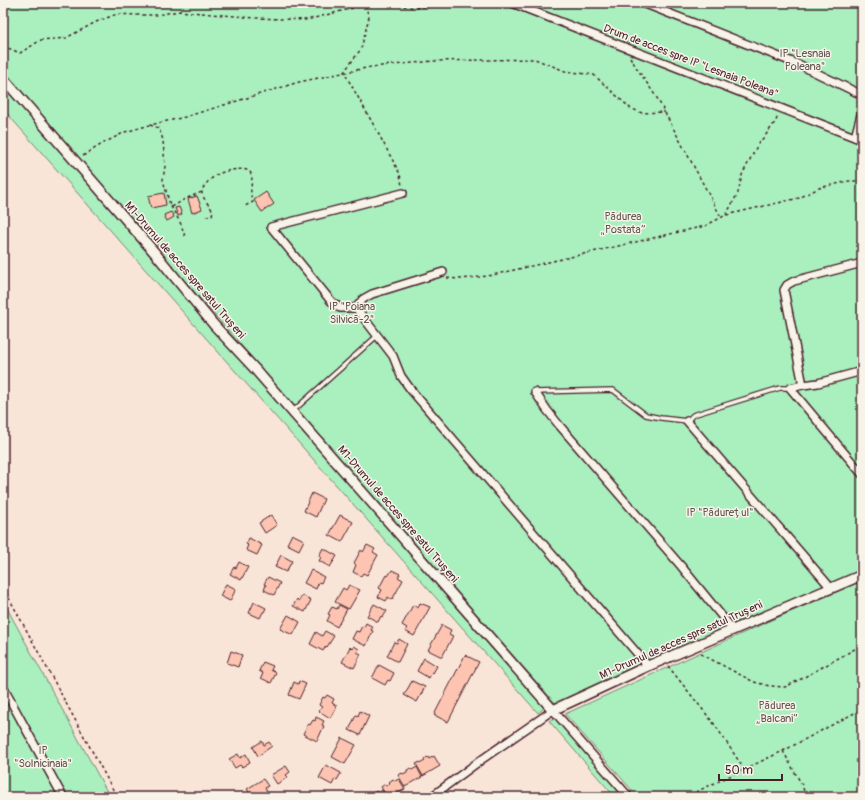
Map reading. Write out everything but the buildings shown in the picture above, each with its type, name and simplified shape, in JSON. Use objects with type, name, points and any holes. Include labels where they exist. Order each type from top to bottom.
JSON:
[{"type":"street","name":"Drum de acces spre IP \"Lesnaia Poleana\"","points":[[512,3],[859,138]]},
{"type":"street","points":[[643,3],[800,65],[862,95]]},
{"type":"street","name":"M1-Drumul de acces spre satul Trușeni","points":[[3,78],[155,252],[214,325],[254,368],[553,710],[648,666],[862,574]]},
{"type":"street","points":[[859,138],[862,111]]},
{"type":"street","points":[[356,308],[340,308],[331,301],[271,227],[403,194]]},
{"type":"street","points":[[803,385],[784,290],[787,285],[794,281],[862,263]]},
{"type":"street","points":[[356,308],[363,299],[372,294],[443,272]]},
{"type":"street","points":[[356,308],[393,356],[401,376],[411,390],[648,666]]},
{"type":"street","points":[[862,372],[790,388],[862,474]]},
{"type":"street","points":[[536,392],[547,410],[559,425],[681,566],[733,630]]},
{"type":"street","points":[[687,421],[831,588]]},
{"type":"street","points":[[3,687],[63,797]]},
{"type":"street","points":[[431,797],[553,710],[629,797]]},
{"type":"lane","points":[[292,412],[378,335]]},
{"type":"lane","points":[[536,392],[613,390],[646,415],[687,421],[693,415],[780,388],[790,388]]},
{"type":"path","points":[[3,50],[8,48],[20,53],[41,40],[66,38],[96,22],[117,14],[156,15],[178,11],[256,18],[307,20],[365,5],[391,4],[415,8],[472,3]]},
{"type":"path","points":[[344,72],[361,49],[369,16],[365,5]]},
{"type":"path","points":[[624,46],[665,112],[721,217]]},
{"type":"path","points":[[75,161],[125,132],[150,124],[185,117],[299,82],[371,67],[434,61],[535,60],[565,70],[594,75],[630,108],[642,113],[665,112]]},
{"type":"path","points":[[344,72],[378,131],[400,174],[403,194]]},
{"type":"path","points":[[726,215],[738,193],[742,175],[758,144],[776,121],[780,108]]},
{"type":"path","points":[[150,124],[159,128],[163,140],[165,166],[163,180],[172,208],[180,222],[186,239]]},
{"type":"path","points":[[206,216],[212,215],[213,211],[202,194],[206,183],[216,175],[238,169],[246,169],[252,175],[251,193],[253,202],[245,206]]},
{"type":"path","points":[[443,272],[448,279],[461,280],[488,276],[705,226],[726,215],[798,198],[819,188],[850,181],[862,181]]},
{"type":"path","points":[[172,208],[185,199],[202,192]]},
{"type":"path","points":[[3,587],[117,797]]},
{"type":"path","points":[[691,648],[754,682],[770,686],[785,687],[862,645]]},
{"type":"path","points":[[663,660],[715,725],[744,770]]},
{"type":"path","points":[[685,797],[783,751],[862,709]]},
{"type":"path","points":[[783,751],[802,785],[806,797]]},
{"type":"green space","points":[[3,3],[862,3],[862,571],[832,584],[827,579],[821,582],[826,588],[735,626],[723,623],[726,630],[650,662],[641,662],[640,667],[559,704],[554,702],[162,255],[165,249],[155,243],[90,172],[3,70]]},
{"type":"green space","points":[[3,85],[544,708],[538,713],[3,109]]},
{"type":"green space","name":"Pădurea „Balcani”","points":[[862,581],[862,797],[638,797],[565,714],[774,619]]},
{"type":"green space","name":"IP \"Solnicinaia\"","points":[[3,601],[110,797],[3,797]]},
{"type":"green space","points":[[556,717],[625,797],[615,797],[549,721]]},
{"type":"park label","name":"IP \"Lesnaia Poleana\"","points":[[805,59]]},
{"type":"park label","name":"Pădurea „Postata”","points":[[623,222]]},
{"type":"park label","name":"IP \"Poiana Silvică-2\"","points":[[352,312]]},
{"type":"park label","name":"IP \"Pădurețul\"","points":[[720,512]]}]
